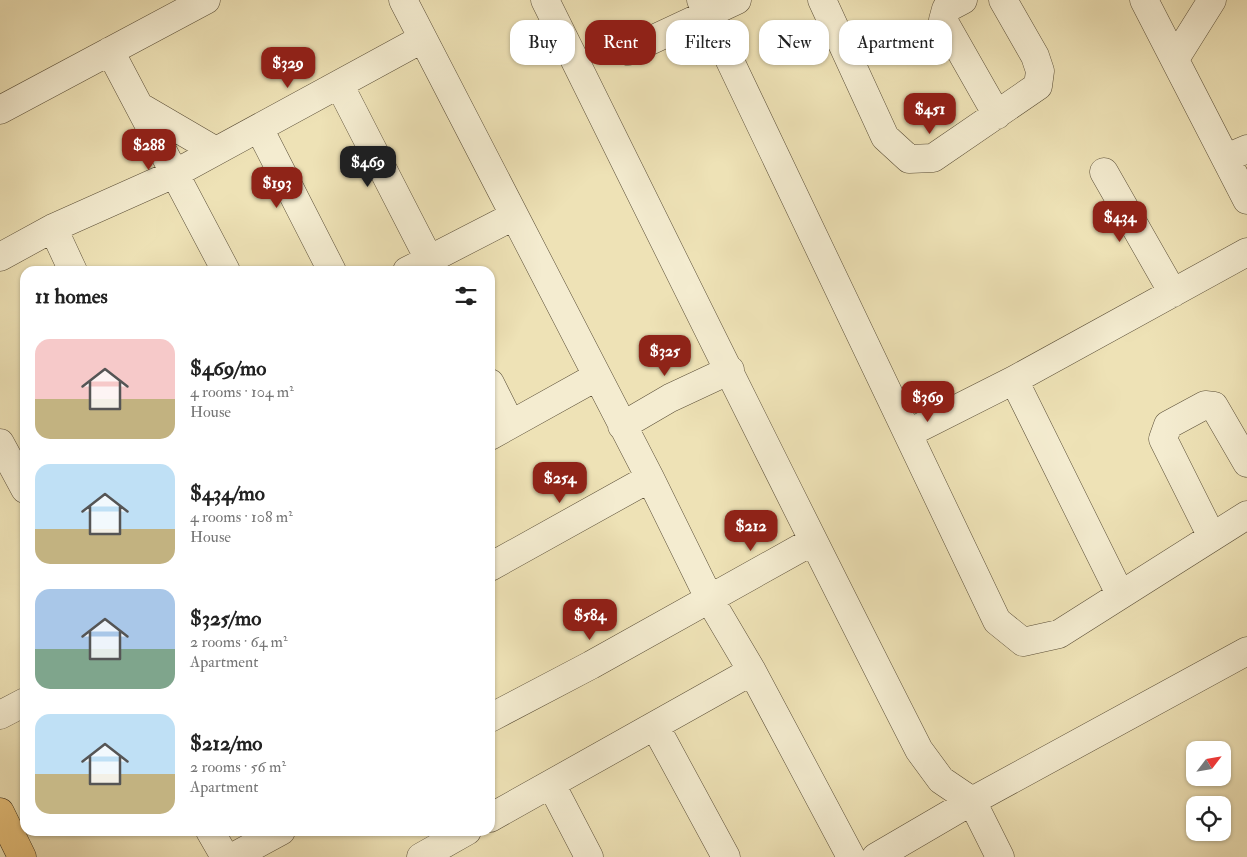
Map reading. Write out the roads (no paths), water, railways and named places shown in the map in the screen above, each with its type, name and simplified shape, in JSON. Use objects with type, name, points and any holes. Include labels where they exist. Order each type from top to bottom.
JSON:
[{"type":"main road","points":[[0,812],[22,857]]},
{"type":"street","points":[[0,110],[206,0]]},
{"type":"street","points":[[403,0],[596,377],[650,478],[710,600],[752,671],[851,857]]},
{"type":"street","points":[[544,0],[730,370],[813,542],[919,750],[941,780],[972,802],[1000,857]]},
{"type":"street","points":[[656,35],[704,7],[737,0]]},
{"type":"street","points":[[822,0],[885,137],[909,158],[933,158],[1038,86],[1040,70],[1035,56],[1003,0]]},
{"type":"street","points":[[963,0],[946,9],[943,20],[997,115]]},
{"type":"street","points":[[1144,0],[1175,59],[1236,153],[1247,200]]},
{"type":"street","points":[[1175,59],[1212,0]]},
{"type":"street","points":[[704,7],[909,433],[996,621],[1023,642],[1059,634],[1247,516]]},
{"type":"street","points":[[0,256],[52,228],[174,174],[340,86],[422,39]]},
{"type":"street","points":[[110,51],[223,266]]},
{"type":"street","points":[[340,86],[424,266]]},
{"type":"street","points":[[139,106],[216,151]]},
{"type":"street","points":[[259,128],[329,266]]},
{"type":"street","points":[[1104,172],[1172,293]]},
{"type":"street","points":[[426,266],[514,216]]},
{"type":"street","points":[[52,228],[71,266]]},
{"type":"street","points":[[909,433],[1014,380],[1247,252]]},
{"type":"street","points":[[622,426],[670,398],[730,370]]},
{"type":"street","points":[[495,406],[500,430],[596,377]]},
{"type":"street","points":[[1014,380],[1120,594]]},
{"type":"street","points":[[1212,537],[1163,439],[1168,425],[1204,404],[1214,406],[1247,463]]},
{"type":"street","points":[[0,443],[20,480]]},
{"type":"street","points":[[495,564],[650,478]]},
{"type":"street","points":[[495,715],[710,600],[813,542]]},
{"type":"street","points":[[876,857],[1247,651]]},
{"type":"street","points":[[495,810],[552,784],[752,671]]},
{"type":"street","points":[[0,716],[20,705]]},
{"type":"street","points":[[654,726],[726,857]]},
{"type":"street","points":[[552,784],[589,857]]},
{"type":"street","points":[[213,836],[225,857]]},
{"type":"street","points":[[233,857],[272,836]]},
{"type":"street","points":[[421,857],[458,843]]}]
